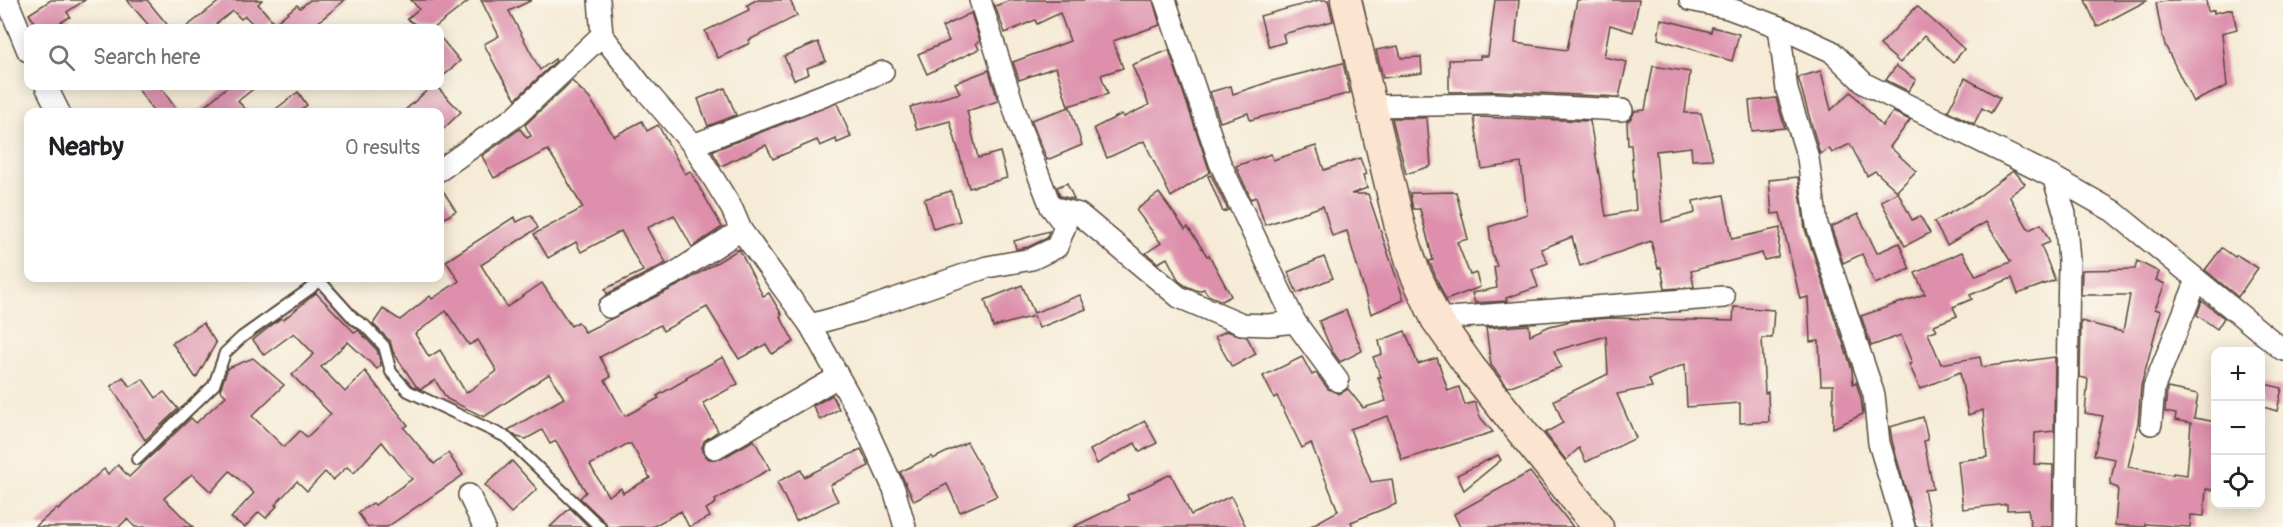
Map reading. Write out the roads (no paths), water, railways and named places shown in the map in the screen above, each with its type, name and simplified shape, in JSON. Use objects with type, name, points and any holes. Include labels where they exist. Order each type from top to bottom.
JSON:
[{"type":"main road","points":[[1346,0],[1414,273],[1436,319],[1470,367],[1598,527]]},
{"type":"street","points":[[6,0],[24,42]]},
{"type":"street","points":[[599,0],[602,35],[640,85],[693,145],[732,209],[741,230],[810,325],[861,417],[894,489],[905,527]]},
{"type":"street","points":[[810,325],[860,311],[987,267],[1032,259],[1057,247],[1065,226],[1052,207],[1020,127],[980,0]]},
{"type":"street","points":[[1165,0],[1220,162],[1295,322],[1338,381]]},
{"type":"street","points":[[1690,0],[1728,4],[1831,51],[1865,84],[2053,177],[2113,211],[2283,350]]},
{"type":"street","points":[[1779,27],[1787,90],[1808,158],[1817,225],[1874,395],[1879,443],[1904,527]]},
{"type":"street","points":[[444,167],[516,116],[602,35]]},
{"type":"street","points":[[693,145],[883,72]]},
{"type":"street","points":[[47,90],[57,108]]},
{"type":"street","points":[[1371,106],[1494,104],[1622,110]]},
{"type":"street","points":[[2053,177],[2065,214],[2069,261],[2065,527]]},
{"type":"street","points":[[1052,207],[1079,214],[1179,297],[1242,324],[1268,325],[1295,322]]},
{"type":"street","points":[[609,307],[675,273],[741,230]]},
{"type":"street","points":[[2151,424],[2154,387],[2198,280]]},
{"type":"street","points":[[1436,319],[1725,297]]},
{"type":"street","points":[[715,448],[838,377]]},
{"type":"street","points":[[469,495],[484,527]]},
{"type":"lane","points":[[137,459],[214,385],[225,353],[315,282]]},
{"type":"lane","points":[[322,282],[354,319],[365,326],[384,346],[391,372],[408,391],[506,437],[600,527]]}]
